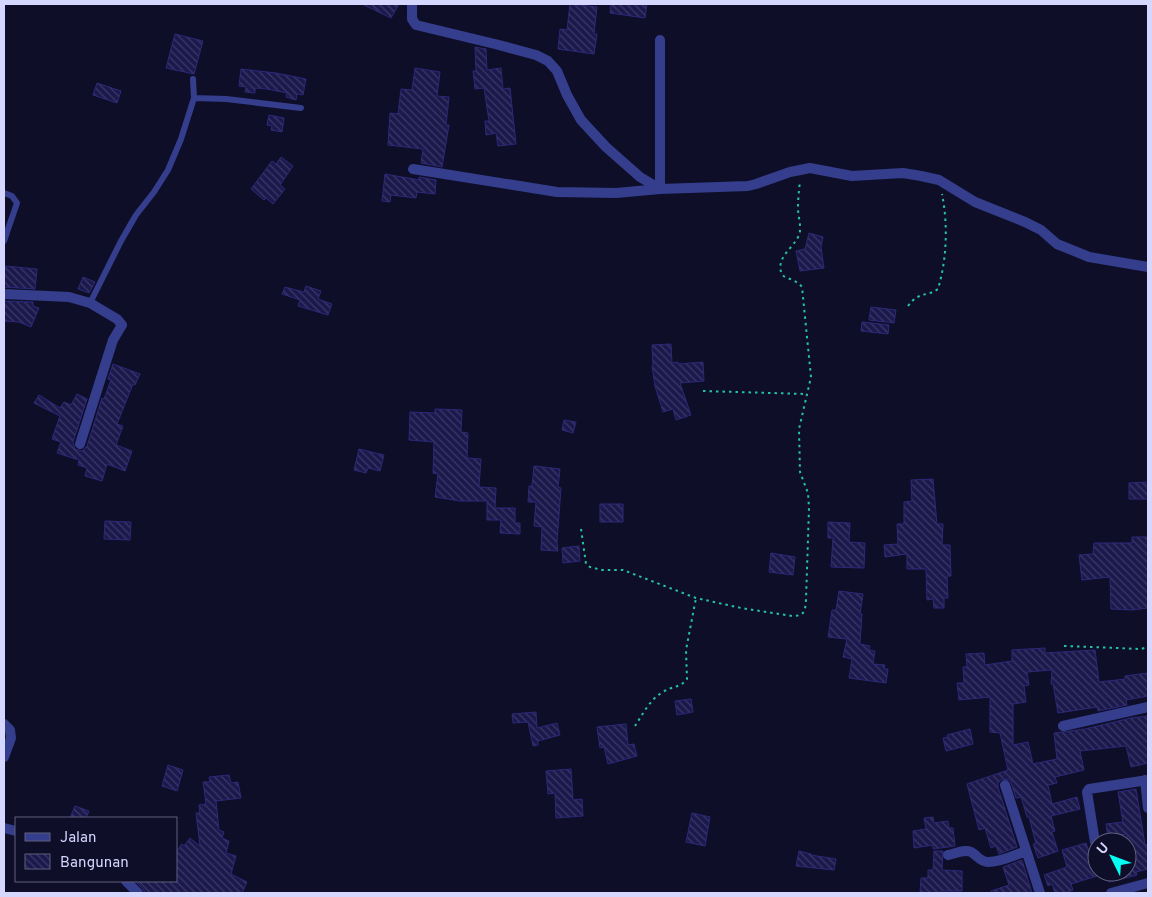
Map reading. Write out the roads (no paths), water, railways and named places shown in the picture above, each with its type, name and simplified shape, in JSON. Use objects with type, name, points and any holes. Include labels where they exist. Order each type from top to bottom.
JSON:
[{"type":"street","points":[[412,4],[412,19],[416,24],[536,55],[548,61],[557,71],[567,95],[581,120],[606,147],[640,177],[660,189]]},
{"type":"street","points":[[660,40],[660,189]]},
{"type":"street","points":[[413,169],[557,192],[616,194],[660,189],[748,186],[801,169],[810,168],[852,176],[903,173],[939,180],[974,202],[1041,230],[1057,244],[1067,246],[1080,254],[1148,267]]},
{"type":"street","points":[[4,294],[69,297],[90,303],[117,319],[122,325],[113,340],[80,444]]},
{"type":"street","points":[[1062,726],[1148,707]]},
{"type":"street","points":[[4,724],[10,730],[11,738],[4,758]]},
{"type":"street","points":[[1093,832],[1087,792],[1092,787],[1146,780],[1148,808]]},
{"type":"street","points":[[1005,785],[1040,893]]},
{"type":"street","points":[[948,855],[965,851],[971,852],[978,859],[986,862],[1026,851]]},
{"type":"street","points":[[127,882],[138,893]]},
{"type":"street","points":[[1111,893],[1148,883]]},
{"type":"lane","points":[[90,303],[136,215],[168,170],[181,139],[194,98],[193,79]]},
{"type":"lane","points":[[194,98],[226,99],[301,108]]},
{"type":"lane","points":[[4,193],[12,196],[17,203],[4,241]]}]
